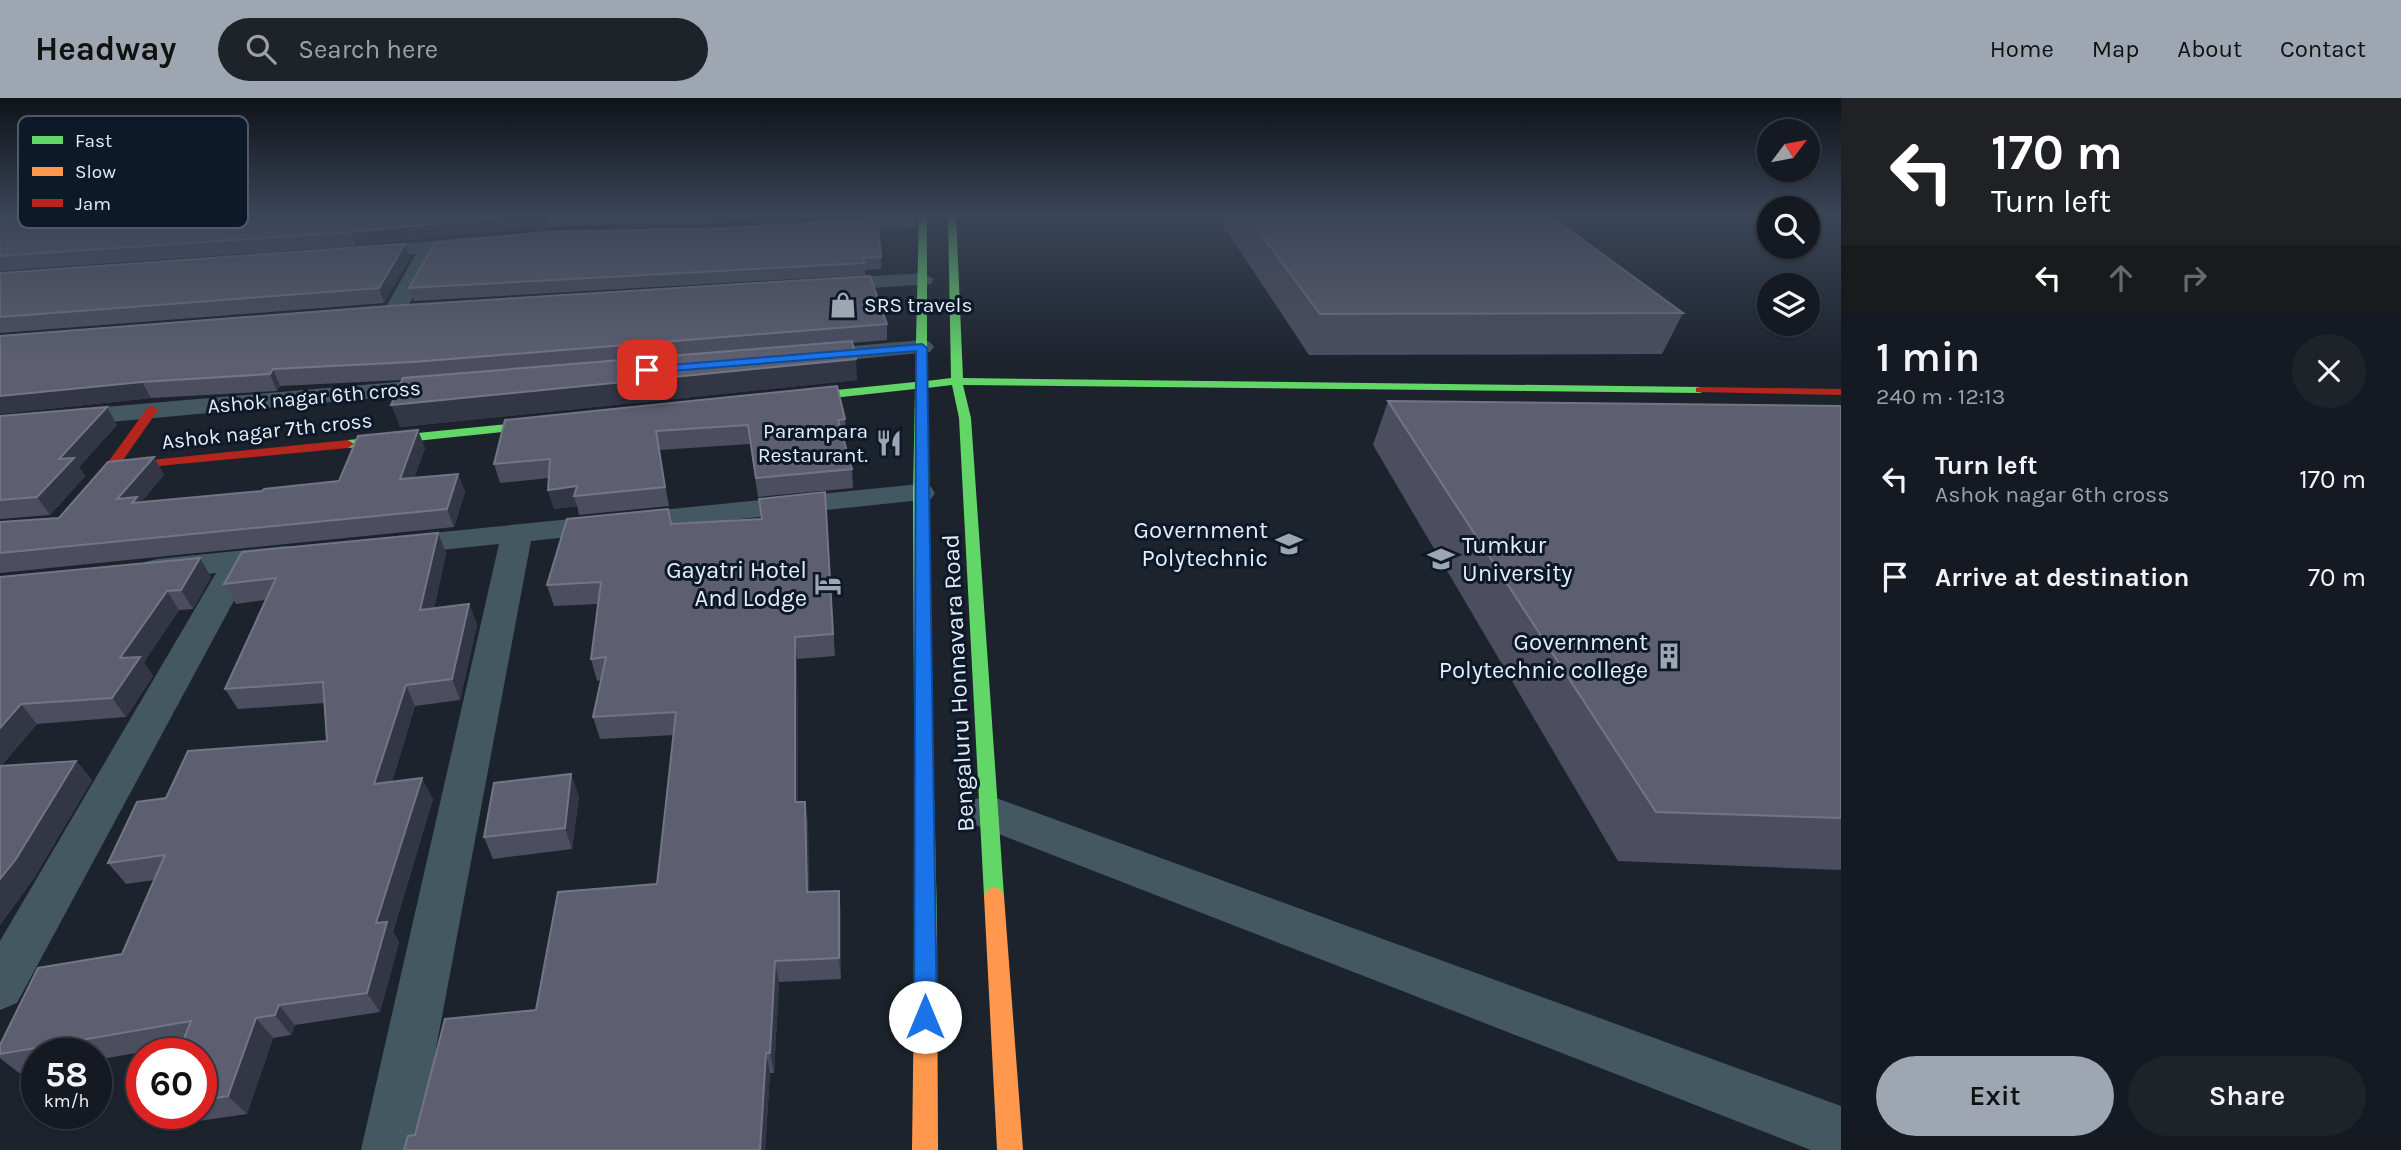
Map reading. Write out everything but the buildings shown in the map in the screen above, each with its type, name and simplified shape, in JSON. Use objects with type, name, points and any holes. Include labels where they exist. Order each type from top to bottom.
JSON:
[{"type":"main road","name":"Bengaluru Honnavara Road","points":[[923,264],[920,492],[926,805],[925,1150]]},
{"type":"main road","name":"Bengaluru Honnavara Road","points":[[953,264],[957,382],[965,418],[1010,1150]]},
{"type":"main road","points":[[770,401],[957,382],[1841,391]]},
{"type":"main road","name":"Ashok nagar 7th cross","points":[[152,410],[103,478],[578,420]]},
{"type":"street","points":[[394,312],[421,264]]},
{"type":"street","points":[[797,286],[923,279]]},
{"type":"street","points":[[367,314],[422,310]]},
{"type":"street","points":[[784,359],[922,348]]},
{"type":"street","name":"Ashok nagar 6th cross","points":[[0,424],[468,384]]},
{"type":"street","points":[[365,547],[920,492]]},
{"type":"street","points":[[389,1150],[517,532]]},
{"type":"street","points":[[130,571],[310,553]]},
{"type":"street","points":[[0,986],[240,560]]},
{"type":"street","points":[[988,812],[1841,1134]]},
{"type":"traffic: fast","points":[[922,264],[920,493],[926,921]]},
{"type":"traffic: fast","points":[[953,264],[957,381],[965,418],[994,896]]},
{"type":"traffic: fast","points":[[787,399],[957,381],[1700,390]]},
{"type":"traffic: fast","points":[[348,444],[557,423]]},
{"type":"traffic: slow","points":[[994,896],[1010,1150]]},
{"type":"traffic: slow","points":[[925,1150],[926,921]]},
{"type":"traffic: jam","points":[[1700,390],[1841,392]]},
{"type":"traffic: jam","points":[[152,410],[111,468],[348,444]]},
{"type":"place","name":"SRS travels","points":[[843,305]]},
{"type":"place","name":"Parampara Restaurant.","points":[[889,443]]},
{"type":"place","name":"Government Polytechnic","points":[[1289,544]]},
{"type":"place","name":"Tumkur University","points":[[1441,559]]},
{"type":"place","name":"Gayatri Hotel And Lodge","points":[[828,584]]},
{"type":"place","name":"Government Polytechnic college","points":[[1669,656]]},
{"type":"route","points":[[647,370],[922,348],[920,492],[926,805],[925,1017]]}]
